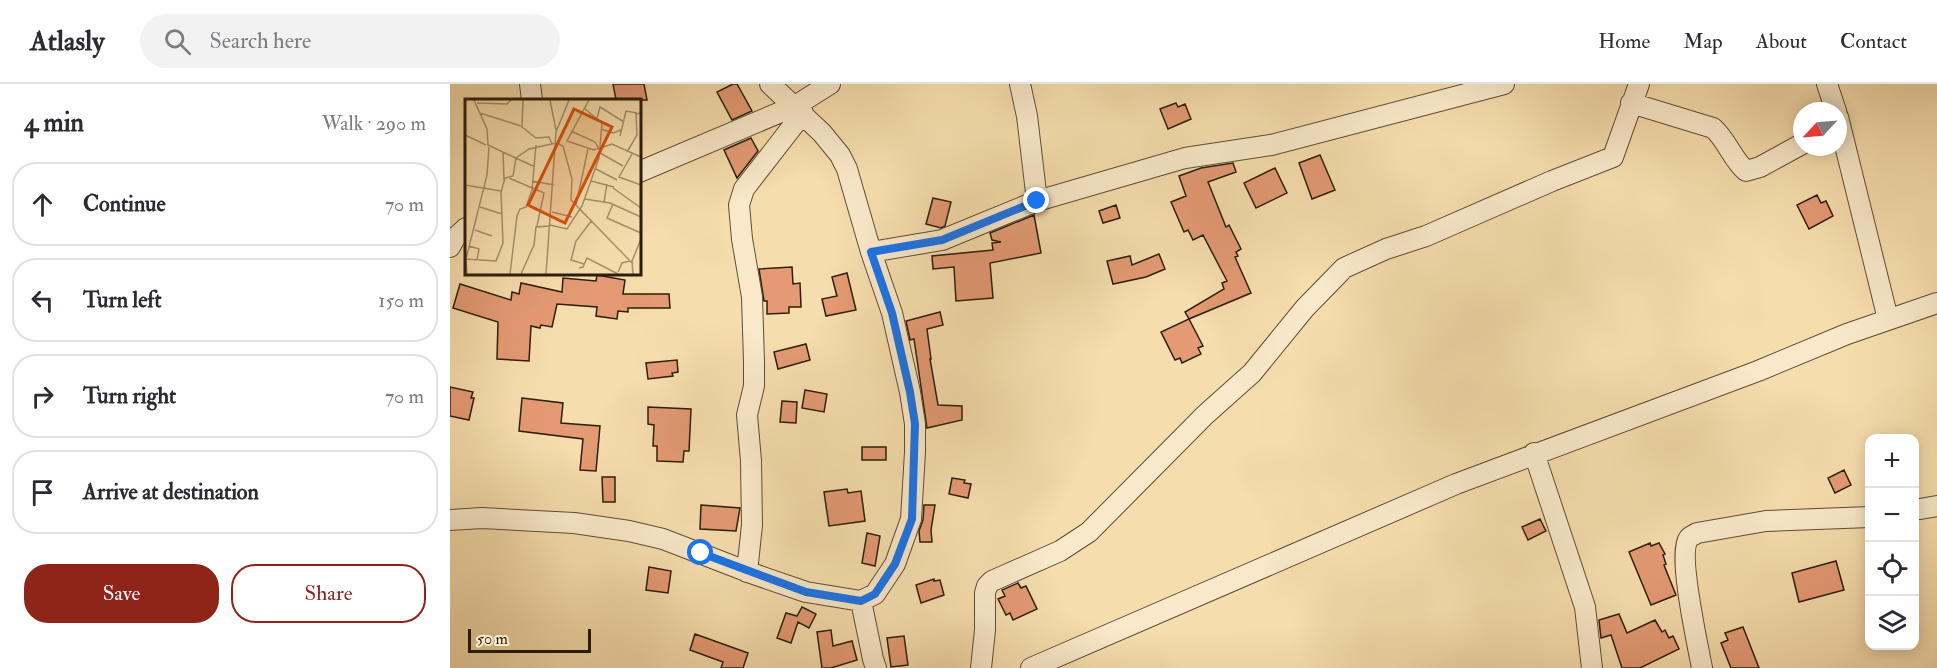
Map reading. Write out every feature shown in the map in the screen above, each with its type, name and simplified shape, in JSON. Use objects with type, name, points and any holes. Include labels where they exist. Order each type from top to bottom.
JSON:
[{"type":"street","points":[[530,84],[532,99]]},
{"type":"street","points":[[450,520],[482,518],[574,523],[629,531],[663,539],[806,592],[861,601],[875,594],[895,564],[912,519],[915,424],[910,392],[892,313],[871,252],[847,169],[840,155],[799,110],[770,84]]},
{"type":"street","points":[[747,572],[752,525],[751,461],[747,415],[754,386],[754,362],[752,297],[742,239],[740,206],[744,189],[799,110],[830,84]]},
{"type":"street","points":[[1020,84],[1028,116],[1037,201]]},
{"type":"street","points":[[871,252],[942,240],[1037,201],[1185,158],[1271,145],[1504,84]]},
{"type":"street","points":[[981,668],[987,586],[992,581],[1060,551],[1089,532],[1205,415],[1252,373],[1305,308],[1344,268],[1613,157],[1639,84]]},
{"type":"street","points":[[1827,84],[1833,102]]},
{"type":"street","points":[[1632,103],[1713,128],[1722,136],[1739,165],[1746,171],[1760,167],[1793,149]]},
{"type":"street","points":[[640,172],[799,110]]},
{"type":"street","points":[[1847,153],[1888,319]]},
{"type":"street","points":[[450,247],[455,238],[465,229]]},
{"type":"street","points":[[1031,668],[1455,484],[1758,371],[1847,334],[1937,303]]},
{"type":"street","points":[[1534,453],[1585,607],[1592,668]]},
{"type":"street","points":[[1919,509],[1937,506]]},
{"type":"street","points":[[1702,668],[1685,570],[1686,547],[1689,538],[1697,533],[1766,521],[1865,517]]},
{"type":"street","points":[[861,601],[876,668]]},
{"type":"building","points":[[613,84],[644,84],[647,100],[616,99]]},
{"type":"building","points":[[737,84],[752,111],[732,120],[717,92]]},
{"type":"building","points":[[1176,103],[1178,107],[1185,104],[1191,119],[1168,129],[1160,109]]},
{"type":"building","points":[[751,138],[758,151],[737,178],[724,150]]},
{"type":"building","points":[[1320,155],[1335,190],[1312,199],[1299,163]]},
{"type":"building","points":[[1233,163],[1236,172],[1208,182],[1226,227],[1229,225],[1241,249],[1236,252],[1238,256],[1235,257],[1251,293],[1189,319],[1185,312],[1224,289],[1222,283],[1227,281],[1203,235],[1193,240],[1188,230],[1184,232],[1171,202],[1186,196],[1179,176],[1201,168]]},
{"type":"building","points":[[1275,168],[1287,193],[1256,208],[1244,183]]},
{"type":"building","points":[[1817,195],[1821,203],[1826,201],[1833,216],[1809,229],[1797,205]]},
{"type":"building","points":[[933,198],[951,202],[945,226],[941,228],[926,224]]},
{"type":"building","points":[[1116,205],[1120,218],[1103,223],[1099,211]]},
{"type":"building","points":[[1034,215],[1041,253],[990,263],[993,298],[956,301],[954,267],[933,269],[932,256],[993,250],[992,243],[1001,242],[992,240],[990,233]]},
{"type":"building","points":[[1159,254],[1165,269],[1146,277],[1113,284],[1107,261],[1130,256],[1132,265]]},
{"type":"building","points":[[792,267],[793,284],[800,283],[801,307],[789,307],[789,313],[767,314],[767,301],[764,301],[759,269]]},
{"type":"building","points":[[847,273],[856,310],[826,316],[822,299],[837,296],[832,277]]},
{"type":"building","points":[[597,275],[625,280],[623,294],[669,294],[670,308],[628,308],[628,312],[618,311],[617,319],[596,316],[597,307],[557,304],[552,327],[531,326],[529,361],[497,359],[498,322],[453,308],[460,284],[511,300],[512,292],[519,294],[521,283],[562,292],[563,278],[596,281]]},
{"type":"building","points":[[940,312],[943,325],[927,329],[938,405],[962,406],[962,420],[927,428],[914,339],[910,340],[906,321]]},
{"type":"building","points":[[1189,319],[1203,346],[1198,348],[1201,354],[1182,363],[1180,358],[1175,360],[1161,332]]},
{"type":"building","points":[[806,344],[810,360],[778,369],[774,352]]},
{"type":"building","points":[[677,360],[678,372],[672,373],[673,376],[648,379],[646,363]]},
{"type":"building","points":[[450,387],[473,392],[471,398],[474,398],[469,420],[450,416]]},
{"type":"building","points":[[805,390],[827,394],[824,412],[802,408]]},
{"type":"building","points":[[522,398],[563,403],[561,423],[600,426],[596,471],[580,470],[583,439],[519,431]]},
{"type":"building","points":[[782,401],[797,402],[796,423],[780,422]]},
{"type":"building","points":[[648,407],[691,409],[689,451],[684,451],[683,462],[657,461],[657,446],[653,446],[654,425],[648,424]]},
{"type":"building","points":[[862,447],[886,447],[886,460],[862,460]]},
{"type":"building","points":[[1844,470],[1851,485],[1835,493],[1828,478]]},
{"type":"building","points":[[602,477],[615,477],[615,502],[603,502]]},
{"type":"building","points":[[952,478],[965,480],[964,483],[971,484],[968,498],[949,494]]},
{"type":"building","points":[[847,489],[848,493],[861,491],[865,521],[829,526],[824,492]]},
{"type":"building","points":[[701,505],[740,508],[736,531],[700,529]]},
{"type":"building","points":[[924,505],[935,505],[931,530],[932,542],[920,542],[919,531],[923,520]]},
{"type":"building","points":[[1540,519],[1546,531],[1528,540],[1522,527]]},
{"type":"building","points":[[867,533],[880,536],[875,566],[862,563]]},
{"type":"building","points":[[1650,543],[1651,546],[1659,543],[1665,554],[1663,555],[1666,564],[1664,565],[1676,595],[1651,605],[1629,552]]},
{"type":"building","points":[[1836,561],[1844,590],[1799,602],[1792,573]]},
{"type":"building","points":[[649,567],[671,571],[668,593],[646,590]]},
{"type":"building","points":[[934,579],[934,581],[940,580],[944,595],[921,603],[916,585]]},
{"type":"building","points":[[1018,583],[1021,588],[1026,586],[1037,609],[1013,620],[1010,613],[1006,615],[998,599],[1005,596],[1002,590]]},
{"type":"building","points":[[802,607],[816,614],[809,628],[798,622],[791,643],[777,638],[786,613],[797,616]]},
{"type":"building","points":[[1619,614],[1627,633],[1655,620],[1662,632],[1665,630],[1669,638],[1673,636],[1679,649],[1640,668],[1622,668],[1611,635],[1601,638],[1599,620]]},
{"type":"building","points":[[1743,627],[1759,668],[1731,668],[1721,643],[1728,640],[1725,633]]},
{"type":"building","points":[[831,630],[833,646],[852,641],[857,660],[831,668],[822,668],[817,632]]},
{"type":"building","points":[[695,634],[748,653],[743,668],[721,668],[723,662],[690,650]]},
{"type":"building","points":[[904,636],[908,665],[891,667],[887,638]]},
{"type":"route","points":[[701,553],[806,592],[861,601],[875,594],[895,564],[912,519],[915,424],[892,313],[871,252],[942,240],[1037,201]]}]
